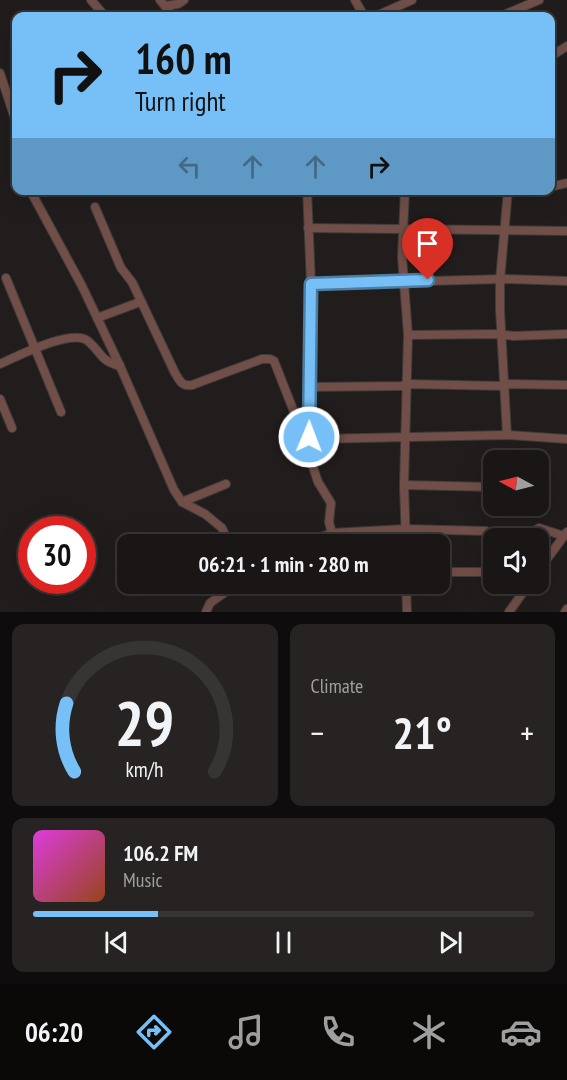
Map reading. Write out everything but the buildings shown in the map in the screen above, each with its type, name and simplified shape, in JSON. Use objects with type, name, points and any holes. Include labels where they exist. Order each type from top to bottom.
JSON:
[{"type":"street","points":[[91,0],[102,12]]},
{"type":"street","points":[[163,3],[178,4],[184,0]]},
{"type":"street","points":[[385,12],[412,0]]},
{"type":"street","points":[[510,12],[539,0]]},
{"type":"street","points":[[0,73],[12,110]]},
{"type":"street","points":[[33,195],[97,318],[174,490],[182,502],[205,514],[222,528],[225,534]]},
{"type":"street","points":[[307,195],[311,284],[309,437],[312,468],[331,503],[329,522],[332,533],[405,529],[483,531]]},
{"type":"street","points":[[405,195],[402,256],[408,335],[404,437],[405,534]]},
{"type":"street","points":[[507,435],[500,280],[508,195]]},
{"type":"street","points":[[95,207],[121,268],[132,282],[181,383],[192,385],[262,359],[270,359],[274,361],[300,427],[309,437],[316,439],[507,435],[567,439]]},
{"type":"street","points":[[308,228],[567,231]]},
{"type":"street","points":[[6,278],[62,412]]},
{"type":"street","points":[[311,284],[530,279],[567,281]]},
{"type":"street","points":[[97,318],[140,302]]},
{"type":"street","points":[[408,335],[567,334]]},
{"type":"street","points":[[0,364],[58,341],[80,337],[87,341],[106,361],[120,366]]},
{"type":"street","points":[[309,387],[402,386],[407,384],[567,385]]},
{"type":"street","points":[[0,399],[12,428]]},
{"type":"street","points":[[182,502],[226,484]]},
{"type":"street","points":[[404,485],[483,487]]},
{"type":"street","points":[[549,530],[565,534],[549,556]]},
{"type":"street","points":[[450,572],[483,572]]},
{"type":"street","points":[[206,612],[210,603],[223,594]]},
{"type":"street","points":[[406,594],[407,612]]},
{"type":"street","points":[[508,612],[522,594]]},
{"type":"route","points":[[309,437],[311,284],[428,280]]}]
